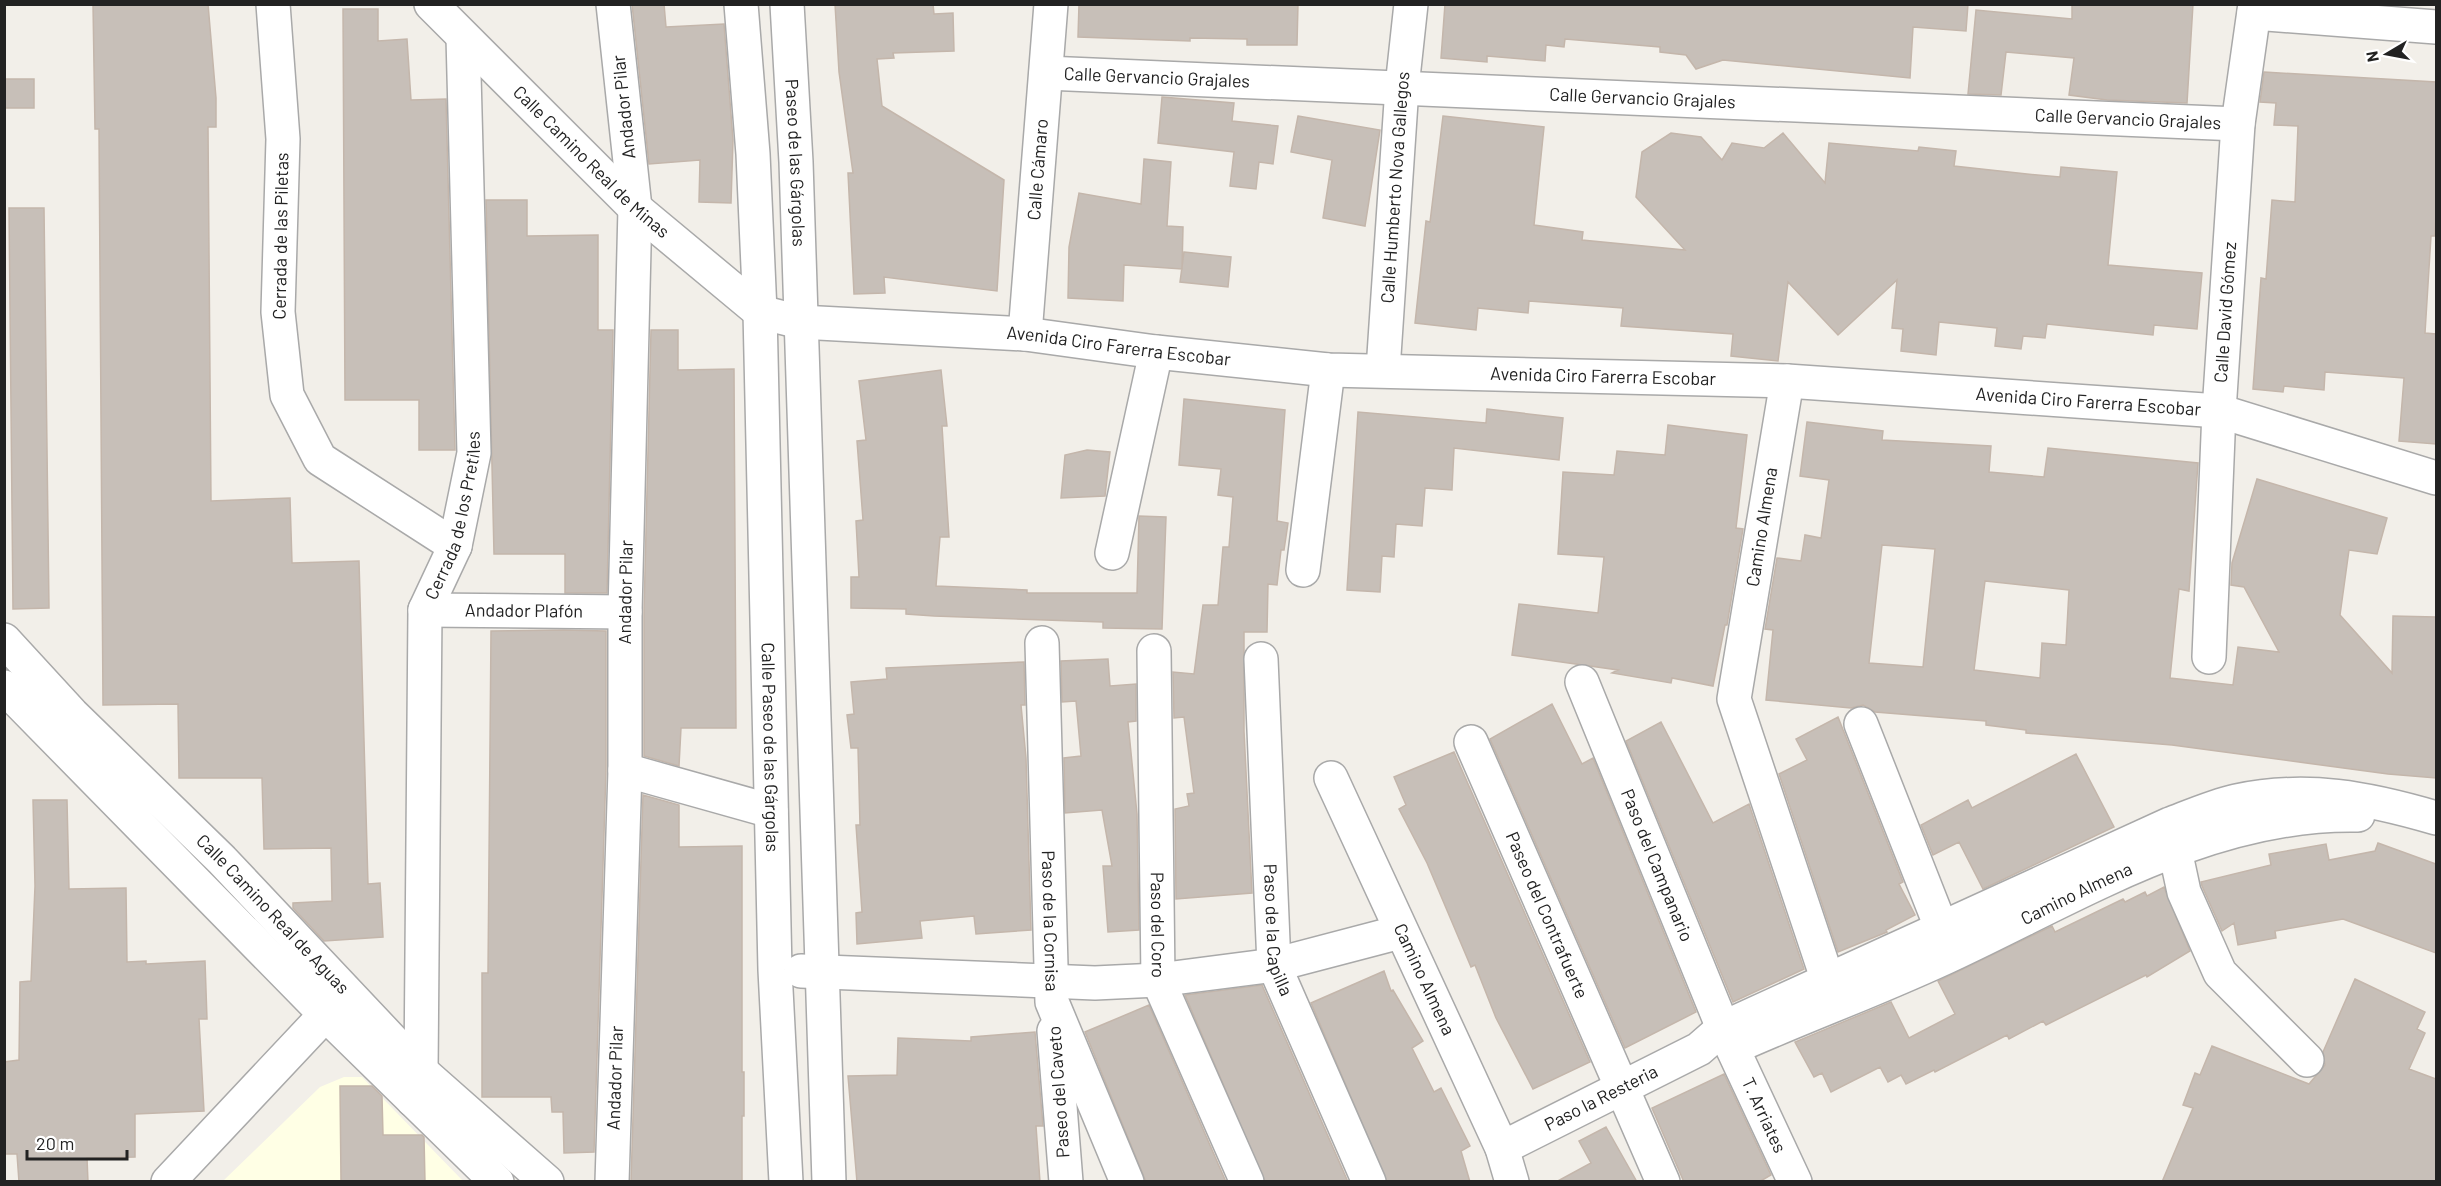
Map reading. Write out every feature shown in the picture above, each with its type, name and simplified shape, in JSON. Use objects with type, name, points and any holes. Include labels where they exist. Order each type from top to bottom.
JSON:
[{"type":"street","name":"Cerrada de las Piletas","points":[[273,4],[283,140],[279,324],[287,395],[320,459],[455,546]]},
{"type":"street","name":"Calle Camino Real de Minas","points":[[431,4],[635,208],[760,312]]},
{"type":"street","name":"Andador Pilar","points":[[612,1182],[625,770],[625,612],[635,208],[613,4]]},
{"type":"street","points":[[741,4],[753,154],[760,312]]},
{"type":"street","name":"Paseo de las Gárgolas","points":[[787,4],[796,162],[800,322]]},
{"type":"street","name":"Calle Cámaro","points":[[1025,334],[1050,4]]},
{"type":"street","name":"Calle Humberto Nova Gallegos","points":[[1383,370],[1402,87],[1411,4]]},
{"type":"street","points":[[2254,9],[2436,27]]},
{"type":"street","name":"Calle David Gómez","points":[[2209,657],[2219,411],[2238,124],[2254,9]]},
{"type":"street","name":"Cerrada de los Pretiles","points":[[417,1085],[425,610],[455,546],[474,453],[463,37]]},
{"type":"street","name":"Calle Gervancio Grajales","points":[[1046,73],[2238,124]]},
{"type":"street","name":"Avenida Ciro Farerra Escobar","points":[[760,312],[800,322],[1025,334],[1156,352],[1328,370],[1787,381],[2219,411],[2436,478]]},
{"type":"street","name":"Calle Paseo de las Gárgolas","points":[[760,312],[775,970],[786,1182]]},
{"type":"street","points":[[800,322],[829,1182]]},
{"type":"street","points":[[1112,553],[1156,352]]},
{"type":"street","points":[[1303,570],[1328,370]]},
{"type":"street","name":"Camino Almena","points":[[1787,381],[1734,699],[1828,981]]},
{"type":"street","name":"Andador Plafón","points":[[425,610],[625,612]]},
{"type":"street","name":"Calle Camino Real de Aguas","points":[[4,640],[72,714],[222,860],[336,1003]]},
{"type":"street","name":"Paso de la Cornisa","points":[[1042,643],[1051,992],[1127,1182]]},
{"type":"street","name":"Paso del Coro","points":[[1154,651],[1158,980],[1247,1182]]},
{"type":"street","name":"Paso de la Capilla","points":[[1261,659],[1274,965],[1369,1182]]},
{"type":"street","name":"Paso del Campanario","points":[[1582,682],[1718,1042]]},
{"type":"street","name":"Calle Camino Real de Aguas","points":[[4,687],[336,1003],[417,1085],[497,1182]]},
{"type":"street","points":[[1861,724],[1941,927]]},
{"type":"street","name":"Paseo del Contrafuerte","points":[[1471,742],[1663,1182]]},
{"type":"street","points":[[625,770],[771,811]]},
{"type":"street","name":"Camino Almena","points":[[1331,778],[1506,1172]]},
{"type":"street","name":"Camino Almena","points":[[1718,1042],[1828,981],[1941,927],[2170,824],[2235,801],[2313,792],[2386,803],[2436,818]]},
{"type":"street","name":"Camino Almena","points":[[1718,1042],[1955,953],[2052,905],[2175,850],[2241,828],[2320,815],[2373,816],[2436,837]]},
{"type":"street","points":[[2175,850],[2184,892],[2220,973],[2307,1060]]},
{"type":"street","points":[[775,970],[1051,992],[1095,983],[1158,980],[1274,965],[1400,932]]},
{"type":"street","name":"Paseo del Caveto","points":[[1051,992],[1066,1182]]},
{"type":"street","points":[[168,1182],[336,1003]]},
{"type":"street","name":"Paso la Resteria","points":[[1506,1172],[1621,1089],[1718,1042]]},
{"type":"street","name":"T. Arriates","points":[[1718,1042],[1795,1182]]},
{"type":"street","name":"Calle Camino Real de Aguas","points":[[417,1085],[547,1182]]},
{"type":"shaded area","points":[[344,1077],[362,1077],[463,1181],[222,1182],[320,1087]]},
{"type":"building","points":[[93,4],[208,4],[216,98],[216,127],[208,127],[211,501],[290,498],[292,563],[359,561],[368,884],[380,883],[383,937],[324,941],[293,908],[293,903],[332,901],[331,848],[264,849],[262,778],[179,778],[178,704],[103,705],[99,129],[95,129]]},
{"type":"building","points":[[632,4],[664,4],[666,27],[724,24],[733,140],[731,203],[699,202],[700,160],[649,164]]},
{"type":"building","points":[[835,4],[933,4],[934,14],[953,13],[954,51],[893,53],[894,58],[877,59],[882,106],[1004,180],[997,291],[884,277],[885,293],[854,294],[848,173],[853,173],[839,72]]},
{"type":"building","points":[[1079,4],[1298,4],[1297,45],[1247,45],[1247,39],[1190,38],[1190,41],[1078,37]]},
{"type":"building","points":[[1445,4],[1968,4],[1966,31],[1913,27],[1910,78],[1723,60],[1696,69],[1686,55],[1660,52],[1660,47],[1565,39],[1564,47],[1546,45],[1545,61],[1487,56],[1487,62],[1441,58]]},
{"type":"building","points":[[2072,4],[2193,4],[2187,103],[2107,100],[2069,95],[2074,58],[2006,52],[2001,95],[1968,94],[1976,10],[2072,19]]},
{"type":"building","points":[[343,9],[378,9],[378,41],[407,39],[411,100],[446,99],[455,450],[419,450],[419,400],[345,400]]},
{"type":"building","points":[[2264,72],[2436,82],[2435,236],[2431,236],[2425,333],[2436,334],[2436,444],[2399,441],[2404,378],[2325,372],[2324,390],[2284,386],[2283,392],[2253,389],[2261,278],[2266,279],[2272,200],[2295,202],[2298,126],[2274,125],[2276,103],[2260,102]]},
{"type":"building","points":[[4,79],[34,79],[34,108],[4,108]]},
{"type":"building","points":[[1162,97],[1234,103],[1232,121],[1278,126],[1273,164],[1259,162],[1256,189],[1230,186],[1234,152],[1158,143]]},
{"type":"building","points":[[1298,116],[1380,130],[1365,226],[1323,218],[1332,160],[1291,152]]},
{"type":"building","points":[[1443,116],[1544,127],[1534,225],[1583,232],[1582,240],[1685,250],[1636,197],[1642,152],[1671,133],[1701,137],[1722,160],[1732,143],[1764,148],[1783,133],[1825,183],[1829,143],[1918,151],[1919,147],[1956,151],[1954,166],[2027,174],[2060,177],[2061,167],[2117,172],[2108,265],[2202,273],[2197,329],[2154,325],[2153,335],[2047,324],[2045,338],[2023,336],[2021,349],[1995,346],[1997,328],[1939,322],[1936,355],[1901,351],[1903,329],[1892,328],[1897,280],[1838,335],[1788,282],[1778,361],[1731,356],[1733,334],[1621,326],[1623,308],[1529,301],[1528,313],[1478,308],[1476,330],[1415,323],[1426,221],[1430,222]]},
{"type":"building","points":[[1144,159],[1171,162],[1167,226],[1183,227],[1182,269],[1124,265],[1123,301],[1068,298],[1069,247],[1079,193],[1141,204]]},
{"type":"building","points":[[486,200],[527,200],[527,236],[598,235],[598,330],[613,330],[607,593],[565,593],[565,554],[494,554]]},
{"type":"building","points":[[9,208],[44,208],[49,608],[13,609]]},
{"type":"building","points":[[1184,252],[1231,257],[1228,287],[1180,282]]},
{"type":"building","points":[[651,330],[678,330],[678,370],[734,369],[736,728],[681,728],[679,766],[644,756],[644,612]]},
{"type":"building","points":[[941,370],[947,426],[942,426],[949,537],[940,537],[936,586],[1027,590],[1027,593],[1137,593],[1139,516],[1166,517],[1162,629],[1103,628],[1103,622],[934,616],[906,614],[906,609],[851,608],[851,577],[859,577],[856,521],[863,520],[857,441],[866,440],[859,381]]},
{"type":"building","points":[[1184,399],[1285,410],[1277,521],[1288,523],[1284,550],[1281,550],[1277,585],[1268,584],[1267,632],[1244,632],[1244,731],[1252,893],[1176,899],[1175,809],[1189,806],[1187,794],[1194,793],[1184,717],[1174,718],[1173,672],[1194,674],[1203,605],[1218,605],[1223,547],[1229,547],[1233,497],[1218,495],[1221,469],[1179,465]]},
{"type":"building","points":[[1487,409],[1563,418],[1559,460],[1454,448],[1452,490],[1425,488],[1422,526],[1396,524],[1394,557],[1382,556],[1380,592],[1347,590],[1358,412],[1486,423]]},
{"type":"building","points":[[1807,422],[1883,431],[1882,440],[1991,446],[1989,472],[2044,477],[2048,448],[2198,463],[2189,591],[2179,589],[2170,678],[2233,685],[2238,647],[2279,652],[2244,587],[2231,585],[2232,563],[2257,479],[2387,518],[2377,554],[2349,550],[2340,615],[2392,673],[2393,616],[2436,617],[2436,778],[2388,774],[2172,745],[2026,733],[2026,730],[1986,725],[1986,721],[1875,712],[1863,705],[1851,708],[1766,700],[1773,630],[1765,629],[1777,558],[1801,561],[1805,535],[1821,538],[1829,480],[1800,476]],"holes":[[[1882,545],[1935,549],[1923,667],[1869,663]],[[1985,581],[2069,590],[2066,645],[2042,643],[2040,678],[1974,670]]]},
{"type":"building","points":[[1668,425],[1747,435],[1736,528],[1743,529],[1727,625],[1725,625],[1713,686],[1672,678],[1671,683],[1612,673],[1618,670],[1512,655],[1519,604],[1598,613],[1604,557],[1558,554],[1563,472],[1614,475],[1617,451],[1665,455]]},
{"type":"building","points":[[1087,450],[1110,452],[1105,496],[1061,498],[1065,455]]},
{"type":"building","points":[[491,631],[606,631],[606,770],[594,1152],[564,1153],[563,1112],[552,1112],[551,1097],[482,1097],[482,973],[488,973]]},
{"type":"building","points":[[1108,659],[1110,686],[1136,684],[1136,721],[1128,722],[1137,814],[1139,930],[1108,932],[1103,866],[1112,866],[1102,810],[1065,813],[1064,758],[1081,756],[1076,701],[1062,702],[1061,661]]},
{"type":"building","points":[[1024,662],[1025,705],[1021,705],[1026,758],[1031,930],[976,934],[974,916],[920,921],[922,938],[857,944],[856,913],[862,912],[856,825],[860,825],[858,748],[851,748],[847,715],[854,714],[851,682],[887,679],[886,668]]},
{"type":"building","points":[[1552,704],[1582,764],[1593,758],[1696,1012],[1625,1048],[1490,739]]},
{"type":"building","points":[[1838,717],[1903,882],[1899,884],[1915,915],[1886,930],[1887,932],[1838,952],[1779,774],[1807,760],[1796,739]]},
{"type":"building","points":[[1661,722],[1713,823],[1749,804],[1804,969],[1733,1002],[1626,741]]},
{"type":"building","points":[[1454,752],[1590,1062],[1533,1089],[1496,1018],[1475,965],[1471,967],[1427,863],[1399,809],[1406,805],[1394,777]]},
{"type":"building","points":[[2076,754],[2114,827],[1983,889],[1959,842],[1933,855],[1921,825],[1968,800],[1972,808]]},
{"type":"building","points":[[643,795],[679,805],[679,847],[742,846],[744,1116],[742,1116],[742,1182],[631,1182]]},
{"type":"building","points":[[33,800],[67,800],[69,889],[126,888],[127,962],[146,961],[146,964],[205,961],[207,1019],[199,1019],[204,1111],[135,1114],[135,1157],[87,1158],[88,1182],[19,1182],[17,1154],[4,1154],[4,1062],[19,1060],[20,982],[31,981],[35,886]]},
{"type":"building","points":[[2378,843],[2436,864],[2436,953],[2343,919],[2275,931],[2276,938],[2238,945],[2234,923],[2222,931],[2201,882],[2271,865],[2269,854],[2326,844],[2329,860],[2375,851]]},
{"type":"building","points":[[2164,887],[2190,951],[2147,977],[2146,975],[2046,1025],[2043,1021],[2009,1039],[2007,1035],[1935,1072],[1934,1070],[1906,1084],[1901,1075],[1888,1082],[1880,1067],[1831,1092],[1822,1073],[1814,1077],[1795,1042],[1891,1002],[1909,1038],[1955,1014],[1938,981],[2052,926],[2055,932],[2123,899],[2125,902],[2145,892],[2147,896]]},
{"type":"building","points":[[1384,971],[1391,991],[1393,990],[1423,1041],[1412,1048],[1434,1092],[1441,1088],[1470,1146],[1461,1151],[1470,1182],[1387,1182],[1311,1003]]},
{"type":"building","points":[[2355,979],[2425,1012],[2417,1029],[2425,1033],[2409,1069],[2436,1079],[2436,1182],[2162,1182],[2193,1108],[2183,1105],[2195,1073],[2200,1075],[2212,1046],[2309,1084],[2325,1065],[2323,1052]]},
{"type":"building","points":[[1262,985],[1348,1182],[1265,1182],[1185,995]]},
{"type":"building","points":[[1149,1005],[1226,1182],[1146,1182],[1085,1032]]},
{"type":"building","points":[[1035,1032],[1043,1126],[1036,1126],[1040,1182],[857,1182],[848,1076],[897,1075],[898,1038],[971,1041],[971,1037]]},
{"type":"building","points":[[1724,1074],[1771,1175],[1759,1182],[1684,1182],[1652,1108]]},
{"type":"building","points":[[340,1086],[372,1086],[382,1096],[383,1135],[422,1135],[424,1137],[425,1182],[341,1182]]},
{"type":"building","points":[[1606,1127],[1637,1182],[1556,1182],[1591,1163],[1579,1141]]}]
